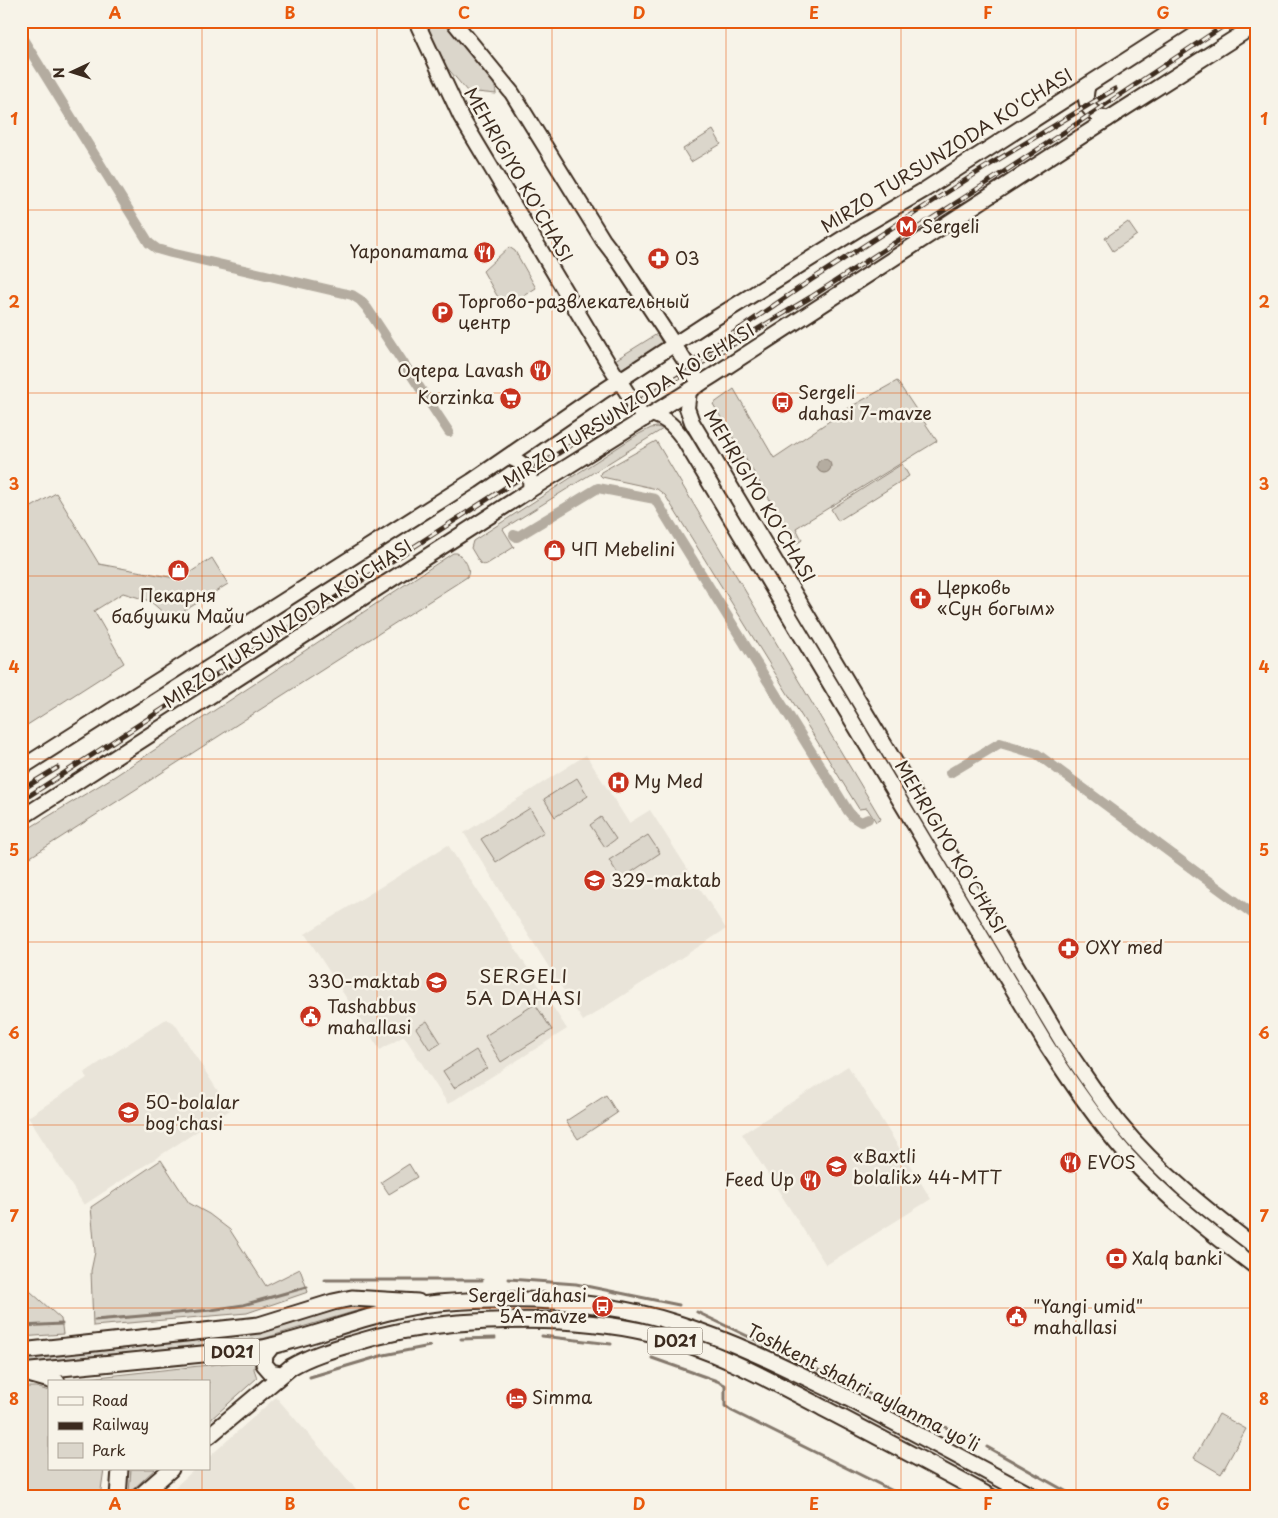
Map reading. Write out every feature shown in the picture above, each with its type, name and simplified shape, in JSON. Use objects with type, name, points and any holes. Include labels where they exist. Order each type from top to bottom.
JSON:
[{"type":"highway","points":[[21,1351],[252,1326],[332,1302],[352,1298],[437,1303]]},
{"type":"highway","name":"Toshkent shahri aylanma yoʻli","points":[[21,1373],[242,1351],[272,1346],[368,1318],[437,1303],[495,1301],[563,1302],[603,1306],[678,1323],[737,1346],[860,1404],[1034,1497]]},
{"type":"highway","name":"Toshkent shahri aylanma yoʻli","points":[[210,1435],[281,1374],[296,1363],[315,1354],[403,1330],[441,1324],[563,1320],[635,1330],[691,1346],[760,1376],[851,1422],[990,1497]]},
{"type":"highway","points":[[272,1346],[265,1355],[264,1364],[271,1372],[281,1374]]},
{"type":"highway","name":"Toshkent shahri aylanma yoʻli","points":[[21,1373],[50,1380]]},
{"type":"highway","points":[[851,1422],[856,1421],[860,1417],[862,1410],[860,1404]]},
{"type":"highway","points":[[957,1479],[956,1467],[960,1463],[967,1461]]},
{"type":"highway","points":[[118,1497],[120,1470]]},
{"type":"highway","points":[[139,1497],[170,1470]]},
{"type":"main road","name":"MEHRIGIYO KO'CHASI","points":[[416,21],[461,117],[620,380],[648,416],[663,418],[672,425],[684,440],[1071,1083],[1108,1132],[1144,1172],[1191,1217],[1257,1268]]},
{"type":"main road","name":"MEHRIGIYO KO'CHASI","points":[[453,21],[512,93],[603,240],[675,344],[694,387],[687,403],[688,414],[697,431],[1064,1045],[1119,1123],[1156,1164],[1204,1206],[1257,1248]]},
{"type":"main road","name":"MIRZO TURSUNZODA KO'CHASI","points":[[21,768],[508,457],[620,380],[765,286],[926,189],[1187,21]]},
{"type":"main road","name":"MIRZO TURSUNZODA KO'CHASI","points":[[24,813],[694,387],[1257,24]]},
{"type":"main road","points":[[1088,85],[1086,101],[1090,110],[1098,117],[1108,119]]},
{"type":"main road","points":[[508,457],[520,462],[529,470],[530,490]]},
{"type":"shaded area","points":[[821,459],[827,459],[831,466],[827,473],[821,473],[817,469],[817,463]]},
{"type":"shaded area","name":"329-maktab","points":[[586,755],[629,823],[650,810],[726,929],[583,1021],[464,833]]},
{"type":"shaded area","name":"330-maktab","points":[[448,845],[567,1029],[448,1104],[404,1036],[380,1050],[305,934]]},
{"type":"shaded area","name":"50-bolalar bog'chasi","points":[[166,1019],[175,1024],[230,1110],[84,1205],[28,1117],[87,1078],[84,1073]]},
{"type":"shaded area","name":"«Baxtli bolalik» 44-MTT","points":[[848,1066],[931,1199],[826,1265],[742,1134]]},
{"type":"shaded area","points":[[276,1397],[363,1497],[164,1497],[194,1470],[210,1470],[210,1456]]},
{"type":"green space","points":[[425,21],[445,21],[483,67],[495,87],[496,94],[467,91],[439,58]]},
{"type":"green space","points":[[713,130],[721,144],[691,162],[683,149]]},
{"type":"green space","points":[[1128,222],[1137,235],[1113,251],[1105,238]]},
{"type":"green space","points":[[509,247],[515,251],[536,288],[504,308],[483,271]]},
{"type":"green space","points":[[657,334],[662,343],[621,369],[615,360]]},
{"type":"green space","points":[[897,381],[937,441],[796,528],[802,540],[796,544],[713,404],[734,389],[774,458],[852,406]]},
{"type":"green space","points":[[657,427],[663,429],[503,529],[514,547],[487,564],[483,565],[480,563],[471,548],[473,541],[637,435]]},
{"type":"green space","points":[[656,441],[881,819],[876,822],[867,808],[859,809],[665,495],[657,489],[600,475],[601,472]]},
{"type":"green space","points":[[902,464],[909,476],[838,521],[831,509]]},
{"type":"green space","points":[[56,493],[99,564],[180,579],[212,558],[228,584],[184,611],[173,621],[150,601],[123,593],[94,611],[124,663],[21,729],[21,513]]},
{"type":"green space","points":[[453,553],[457,553],[465,560],[469,570],[467,577],[21,863],[21,833],[115,776]]},
{"type":"green space","points":[[577,778],[588,796],[555,817],[544,799]]},
{"type":"green space","points":[[530,808],[544,832],[496,862],[481,839]]},
{"type":"green space","points":[[601,817],[616,839],[605,847],[590,825]]},
{"type":"green space","points":[[648,835],[660,853],[621,879],[609,860]]},
{"type":"green space","points":[[535,1004],[552,1030],[501,1062],[485,1036]]},
{"type":"green space","points":[[427,1021],[441,1043],[430,1050],[416,1028]]},
{"type":"green space","points":[[476,1050],[487,1068],[454,1088],[443,1071]]},
{"type":"green space","points":[[606,1095],[617,1113],[578,1139],[566,1121]]},
{"type":"green space","points":[[161,1160],[189,1203],[209,1214],[230,1230],[266,1286],[300,1269],[308,1292],[247,1313],[93,1326],[91,1271],[95,1252],[91,1207]]},
{"type":"green space","points":[[409,1164],[417,1177],[389,1194],[381,1182]]},
{"type":"green space","points":[[21,1283],[61,1319],[63,1334],[21,1337]]},
{"type":"green space","points":[[380,1304],[258,1340],[21,1364],[21,1356],[336,1306]]},
{"type":"green space","points":[[255,1360],[254,1369],[257,1378],[210,1420],[210,1380],[79,1379]]},
{"type":"green space","points":[[21,1387],[36,1387],[48,1391],[48,1470],[104,1470],[100,1497],[21,1497]]},
{"type":"green space","points":[[1219,1414],[1246,1429],[1221,1474],[1194,1458]]},
{"type":"green space","points":[[131,1470],[154,1470],[129,1493]]},
{"type":"waterway","points":[[21,36],[149,243],[157,249],[171,253],[352,295],[360,300],[449,432]]},
{"type":"waterway","points":[[514,535],[517,537],[598,488],[655,499],[848,811],[861,822],[868,819]]},
{"type":"waterway","points":[[950,773],[1000,743],[1037,754],[1257,917]]},
{"type":"waterway","points":[[509,1279],[576,1284],[679,1305]]},
{"type":"waterway","points":[[325,1280],[482,1280]]},
{"type":"waterway","points":[[95,1320],[211,1310],[243,1305],[307,1287]]},
{"type":"waterway","points":[[697,1312],[856,1388],[970,1438]]},
{"type":"waterway","points":[[21,1326],[62,1324]]},
{"type":"waterway","points":[[542,1336],[611,1344]]},
{"type":"waterway","points":[[461,1339],[495,1338]]},
{"type":"waterway","points":[[310,1377],[384,1355],[430,1346]]},
{"type":"waterway","points":[[652,1358],[725,1385],[725,1406],[732,1411],[905,1497]]},
{"type":"waterway","points":[[987,1447],[1076,1497]]},
{"type":"railway","points":[[21,801],[647,396],[811,297],[1231,21]]},
{"type":"railway","points":[[697,358],[811,280],[989,165],[1115,89]]},
{"type":"railway","points":[[21,790],[57,768]]},
{"type":"place","name":"Sergeli","points":[[906,227]]},
{"type":"place","name":"Yaponamama","points":[[484,252]]},
{"type":"place","name":"03","points":[[659,259]]},
{"type":"place","name":"Торгово-развлекательный центр","points":[[442,312]]},
{"type":"place","name":"Oqtepa Lavash","points":[[540,371]]},
{"type":"place","name":"Korzinka","points":[[510,398]]},
{"type":"place","name":"Sergeli dahasi 7-mavze","points":[[782,403]]},
{"type":"place","name":"ЧП Mebelini","points":[[555,550]]},
{"type":"place","name":"Пекарня бабушки Майи","points":[[178,571]]},
{"type":"place","name":"Церковь «Сун богым»","points":[[921,598]]},
{"type":"place","name":"My Med","points":[[618,782]]},
{"type":"place","name":"329-maktab","points":[[595,881]]},
{"type":"place","name":"OXY med","points":[[1069,948]]},
{"type":"place","name":"330-maktab","points":[[436,982]]},
{"type":"place","name":"Tashabbus mahallasi","points":[[311,1017]]},
{"type":"place","name":"50-bolalar bog'chasi","points":[[129,1113]]},
{"type":"place","name":"EVOS","points":[[1071,1163]]},
{"type":"place","name":"«Baxtli bolalik» 44-MTT","points":[[837,1167]]},
{"type":"place","name":"Feed Up","points":[[810,1180]]},
{"type":"place","name":"Xalq banki","points":[[1116,1259]]},
{"type":"place","name":"Sergeli dahasi 5A-mavze","points":[[603,1306]]},
{"type":"place","name":"\"Yangi umid\" mahallasi","points":[[1017,1317]]},
{"type":"place","name":"Simma","points":[[516,1398]]},
{"type":"district","name":"SERGELI 5A DAHASI","points":[[524,987]]}]
